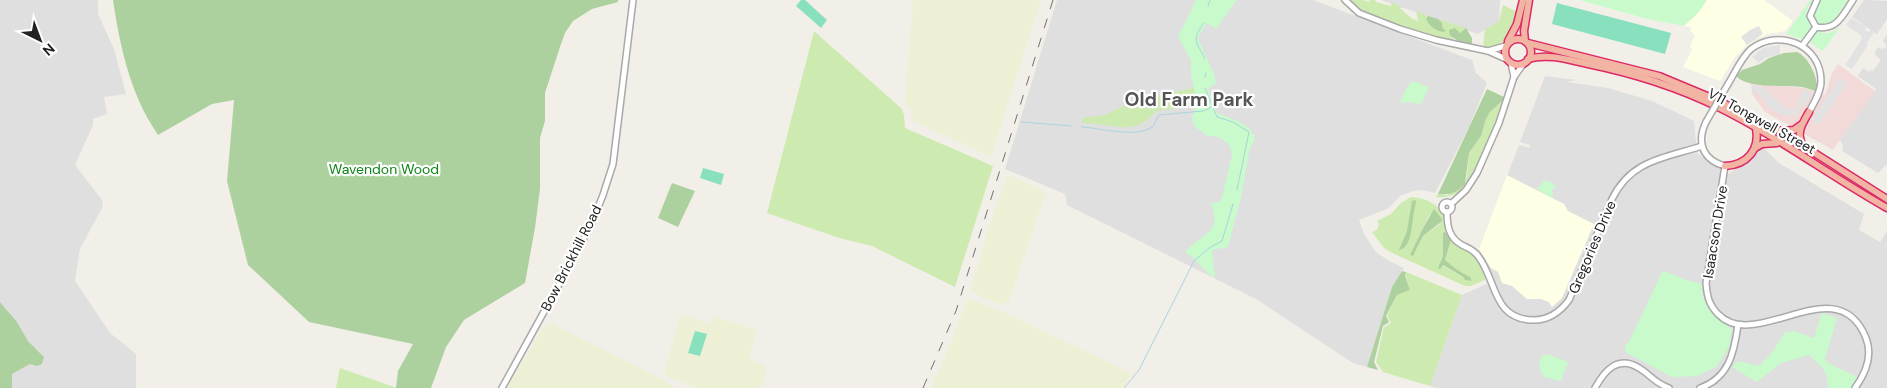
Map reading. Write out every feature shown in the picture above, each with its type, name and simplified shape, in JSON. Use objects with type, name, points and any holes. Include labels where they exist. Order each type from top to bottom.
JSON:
[{"type":"highway","points":[[1524,14],[1504,52],[1509,61],[1519,65],[1526,61],[1531,50],[1524,31],[1526,1]]},
{"type":"highway","points":[[1507,44],[1514,38],[1527,42]]},
{"type":"highway","name":"V11 Tongwell Street","points":[[1527,42],[1659,76],[1719,101],[1780,131],[1887,199]]},
{"type":"highway","name":"V11 Tongwell Street","points":[[1526,61],[1543,56],[1616,70],[1644,78],[1717,107],[1756,128],[1850,188],[1887,208]]},
{"type":"highway","points":[[1802,144],[1799,134],[1808,112]]},
{"type":"highway","points":[[1780,131],[1794,130],[1802,125]]},
{"type":"highway","points":[[1725,166],[1735,166],[1746,161],[1755,148],[1757,140],[1756,128]]},
{"type":"highway","points":[[1755,148],[1762,144],[1781,143]]},
{"type":"street","name":"Bow Brickhill Road","points":[[502,388],[591,225],[608,179],[613,164],[633,0]]},
{"type":"street","points":[[1344,0],[1360,14],[1436,40],[1488,51],[1509,61],[1514,77]]},
{"type":"street","points":[[1817,0],[1810,16],[1816,27],[1825,29],[1832,27],[1852,0]]},
{"type":"street","points":[[1802,46],[1816,27]]},
{"type":"street","points":[[1725,166],[1711,160],[1702,146],[1700,137],[1706,122],[1728,84],[1749,51],[1759,44],[1770,40],[1787,39],[1810,52],[1821,78],[1816,100],[1808,112]]},
{"type":"street","points":[[1488,51],[1507,44]]},
{"type":"street","points":[[1451,204],[1447,202],[1442,205],[1442,210],[1447,212],[1451,210],[1451,204],[1466,190],[1477,173],[1499,123],[1514,77],[1526,61]]},
{"type":"street","name":"Gregories Drive","points":[[1447,212],[1449,231],[1454,239],[1477,254],[1501,304],[1515,316],[1523,319],[1540,320],[1558,313],[1569,300],[1612,199],[1619,185],[1628,175],[1649,163],[1702,146]]},
{"type":"street","name":"Isaacson Drive","points":[[1725,166],[1707,279],[1707,295],[1711,308],[1722,318],[1738,325]]},
{"type":"street","points":[[1700,388],[1714,381],[1724,372],[1731,360],[1738,325],[1764,322],[1817,308],[1842,311],[1853,318],[1861,327],[1867,340],[1869,353],[1862,378],[1855,388]]},
{"type":"street","points":[[1595,388],[1604,373],[1620,364],[1632,364],[1658,384],[1668,388]]},
{"type":"shaded area","points":[[0,0],[98,0],[98,14],[114,49],[126,94],[104,97],[107,114],[93,119],[93,125],[75,165],[102,200],[103,206],[80,249],[75,281],[110,333],[136,354],[136,388],[12,388],[12,374],[30,364],[42,364],[43,360],[42,355],[28,341],[17,322],[0,302]]},
{"type":"shaded area","points":[[913,0],[1041,0],[991,157],[911,120],[911,110],[905,102]]},
{"type":"shaded area","name":"Old Farm Park","points":[[1057,0],[1313,0],[1472,60],[1476,73],[1487,83],[1470,125],[1435,193],[1423,190],[1413,191],[1400,196],[1389,208],[1359,220],[1364,234],[1376,252],[1404,268],[1392,287],[1367,367],[1353,363],[1256,299],[1067,205],[1065,194],[1005,169]]},
{"type":"shaded area","points":[[1381,0],[1500,0],[1499,22],[1478,34]]},
{"type":"shaded area","points":[[1579,0],[1764,0],[1793,21],[1785,31],[1768,34],[1756,39],[1745,47],[1736,56],[1720,81],[1683,67],[1692,50],[1690,46],[1695,36],[1691,31],[1691,27],[1647,19]]},
{"type":"shaded area","points":[[1864,0],[1887,1],[1887,19],[1877,34],[1852,17]]},
{"type":"shaded area","points":[[1851,18],[1866,27],[1865,31],[1869,32],[1871,30],[1874,32],[1852,69],[1845,65],[1862,39],[1861,35],[1846,25]]},
{"type":"shaded area","points":[[1759,26],[1763,34],[1747,45],[1741,37]]},
{"type":"shaded area","points":[[1887,34],[1887,164],[1878,173],[1842,151],[1843,146],[1840,140],[1876,89],[1858,76],[1863,68],[1869,72],[1873,71],[1881,60],[1874,54],[1878,47],[1882,49],[1886,47],[1883,41]]},
{"type":"shaded area","points":[[1780,45],[1780,54],[1765,58],[1759,63],[1752,57],[1763,48]]},
{"type":"shaded area","points":[[1838,64],[1875,91],[1833,150],[1765,112],[1752,94],[1751,84],[1804,88],[1825,95],[1832,73]]},
{"type":"shaded area","points":[[1545,76],[1577,80],[1567,82],[1608,88],[1652,101],[1694,121],[1697,153],[1729,174],[1764,148],[1779,163],[1864,214],[1859,230],[1880,242],[1887,231],[1887,388],[1436,388],[1430,386],[1462,295],[1493,281],[1479,249],[1519,145],[1530,148],[1530,145],[1520,142]]},
{"type":"shaded area","points":[[1840,78],[1847,84],[1818,125],[1811,120]]},
{"type":"shaded area","points":[[1756,84],[1757,87],[1761,86],[1767,90],[1787,110],[1796,108],[1798,105],[1797,101],[1805,89],[1812,94],[1805,105],[1802,104],[1797,111],[1798,114],[1783,116],[1771,109],[1758,93],[1753,93],[1751,85]]},
{"type":"shaded area","points":[[1008,175],[1046,192],[1009,301],[1002,305],[976,294],[971,289],[992,217]]},
{"type":"shaded area","points":[[1507,175],[1564,204],[1568,211],[1594,224],[1562,298],[1552,307],[1549,302],[1541,299],[1527,299],[1512,286],[1502,283],[1498,272],[1491,268],[1479,249]]},
{"type":"shaded area","points":[[968,298],[1004,312],[1132,374],[1122,388],[930,388],[940,369]]},
{"type":"shaded area","points":[[680,314],[710,324],[714,316],[757,330],[749,358],[767,367],[761,388],[695,388],[664,374]]},
{"type":"shaded area","points":[[551,323],[678,388],[507,388],[544,326]]},
{"type":"green space","name":"Wavendon Wood","points":[[113,0],[618,0],[618,2],[592,9],[573,21],[565,33],[560,47],[545,93],[545,121],[540,138],[540,189],[525,283],[464,320],[446,347],[431,388],[396,388],[398,371],[413,344],[309,322],[248,265],[227,181],[234,100],[212,104],[158,135],[134,89],[126,64]]},
{"type":"green space","points":[[801,0],[805,0],[827,20],[821,28],[796,6]]},
{"type":"green space","points":[[1196,0],[1237,0],[1216,29],[1207,23],[1198,39],[1214,74],[1216,83],[1208,89],[1217,113],[1234,119],[1249,128],[1255,138],[1250,148],[1241,197],[1228,247],[1212,250],[1215,278],[1185,252],[1212,227],[1214,214],[1211,204],[1220,201],[1222,197],[1232,155],[1229,144],[1218,137],[1208,136],[1195,127],[1192,119],[1196,106],[1191,75],[1191,60],[1178,37]]},
{"type":"green space","points":[[1350,0],[1370,2],[1369,0],[1375,0],[1376,2],[1391,6],[1391,2],[1402,7],[1400,8],[1411,18],[1418,21],[1416,11],[1428,16],[1426,18],[1443,29],[1442,23],[1438,19],[1466,28],[1460,33],[1457,32],[1450,36],[1453,42],[1382,21],[1357,8]]},
{"type":"green space","points":[[1579,0],[1707,0],[1698,13],[1684,26],[1647,19]]},
{"type":"green space","points":[[1810,0],[1813,2],[1811,6],[1809,4],[1806,14],[1808,14],[1809,25],[1811,24],[1812,27],[1804,40],[1786,34]]},
{"type":"green space","points":[[1819,0],[1848,0],[1832,24],[1822,27],[1812,19],[1813,9]]},
{"type":"green space","points":[[1557,3],[1671,33],[1665,54],[1552,24]]},
{"type":"green space","points":[[1503,5],[1519,13],[1513,26],[1502,42],[1496,46],[1483,47],[1485,30],[1499,21]]},
{"type":"green space","points":[[1428,16],[1438,19],[1442,23],[1443,29],[1446,30],[1444,32],[1438,31],[1434,28],[1426,19]]},
{"type":"green space","points":[[1840,27],[1823,51],[1808,41],[1817,30],[1821,30],[1821,33],[1830,33],[1829,30],[1831,32]]},
{"type":"green space","points":[[1455,28],[1460,33],[1466,28],[1472,38],[1472,44],[1460,42],[1450,36],[1449,30]]},
{"type":"green space","points":[[814,31],[902,109],[905,128],[993,166],[955,287],[872,246],[839,238],[767,213]]},
{"type":"green space","points":[[1797,52],[1809,63],[1815,75],[1817,92],[1802,87],[1757,85],[1736,76],[1742,70],[1760,64],[1769,58],[1784,53]]},
{"type":"green space","points":[[1413,81],[1429,87],[1422,102],[1420,104],[1400,103],[1407,87]]},
{"type":"green space","points":[[1194,88],[1196,106],[1156,111],[1148,119],[1131,127],[1082,123],[1082,118],[1105,115],[1138,99]]},
{"type":"green space","points":[[1487,89],[1504,97],[1490,112],[1481,136],[1469,153],[1465,184],[1453,193],[1438,194]]},
{"type":"green space","points":[[1503,100],[1491,137],[1466,187],[1452,195],[1436,197],[1438,194],[1447,195],[1465,184],[1469,153],[1481,136],[1490,112]]},
{"type":"green space","points":[[703,168],[724,174],[721,185],[700,178]]},
{"type":"green space","points":[[1545,180],[1551,182],[1556,187],[1552,190],[1552,198],[1537,189]]},
{"type":"green space","points":[[672,183],[695,191],[678,227],[658,218]]},
{"type":"green space","points":[[1411,197],[1426,200],[1435,205],[1444,216],[1449,233],[1456,241],[1477,257],[1485,270],[1487,279],[1471,286],[1465,286],[1384,248],[1372,232],[1377,230],[1379,224],[1377,221],[1391,214],[1401,203]],"holes":[[[1430,214],[1440,224],[1423,236],[1413,256],[1419,236]],[[1443,233],[1448,234],[1451,240],[1445,260],[1469,281],[1442,265],[1438,268],[1443,256]]]},
{"type":"green space","points":[[1416,200],[1410,238],[1406,246],[1399,250],[1407,231],[1412,201]]},
{"type":"green space","points":[[1434,209],[1442,219],[1441,222],[1423,236],[1413,256],[1410,255],[1423,228]]},
{"type":"green space","points":[[1445,232],[1451,240],[1445,260],[1471,278],[1471,281],[1465,280],[1443,265],[1440,269],[1438,268],[1443,256],[1443,233]]},
{"type":"green space","points":[[1663,270],[1685,280],[1702,284],[1704,299],[1710,310],[1732,329],[1729,347],[1716,367],[1697,376],[1672,377],[1627,353],[1625,356],[1627,352],[1624,351],[1625,345],[1629,342]]},
{"type":"green space","points":[[1402,271],[1406,272],[1405,276],[1410,290],[1397,295],[1386,316],[1389,322],[1383,326],[1374,362],[1378,370],[1367,367],[1392,287]]},
{"type":"green space","points":[[1406,272],[1462,295],[1430,386],[1383,372],[1376,362],[1384,327],[1391,323],[1387,316],[1397,295],[1410,290],[1405,276]]},
{"type":"green space","points":[[0,302],[17,322],[28,341],[44,357],[42,364],[37,366],[30,364],[12,374],[12,388],[0,388]]},
{"type":"green space","points":[[1822,313],[1837,318],[1825,359],[1828,363],[1859,378],[1852,388],[1828,388],[1827,377],[1823,369],[1809,355],[1781,363],[1757,382],[1732,367],[1738,361],[1759,366],[1772,353],[1785,332],[1794,331],[1814,338]]},
{"type":"green space","points":[[695,331],[707,334],[700,356],[688,353]]},
{"type":"green space","points":[[1547,354],[1568,362],[1561,381],[1544,377],[1539,367],[1541,357]]},
{"type":"green space","points":[[340,368],[397,388],[336,388]]},
{"type":"waterway","points":[[1208,6],[1210,0]]},
{"type":"waterway","points":[[1204,23],[1197,34],[1196,41],[1205,59]]},
{"type":"waterway","points":[[1205,77],[1206,73]]},
{"type":"waterway","points":[[1205,88],[1217,117],[1233,122],[1249,132],[1237,190]]},
{"type":"waterway","points":[[1082,127],[1119,132],[1139,132],[1153,126],[1159,115],[1203,111],[1212,107]]},
{"type":"waterway","points":[[1021,122],[1071,126]]},
{"type":"waterway","points":[[1124,388],[1139,370],[1194,261],[1209,248],[1222,241],[1233,204]]},
{"type":"railway","points":[[923,388],[956,311],[1053,0]]},
{"type":"district","name":"Old Farm Park","points":[[1189,99]]}]
